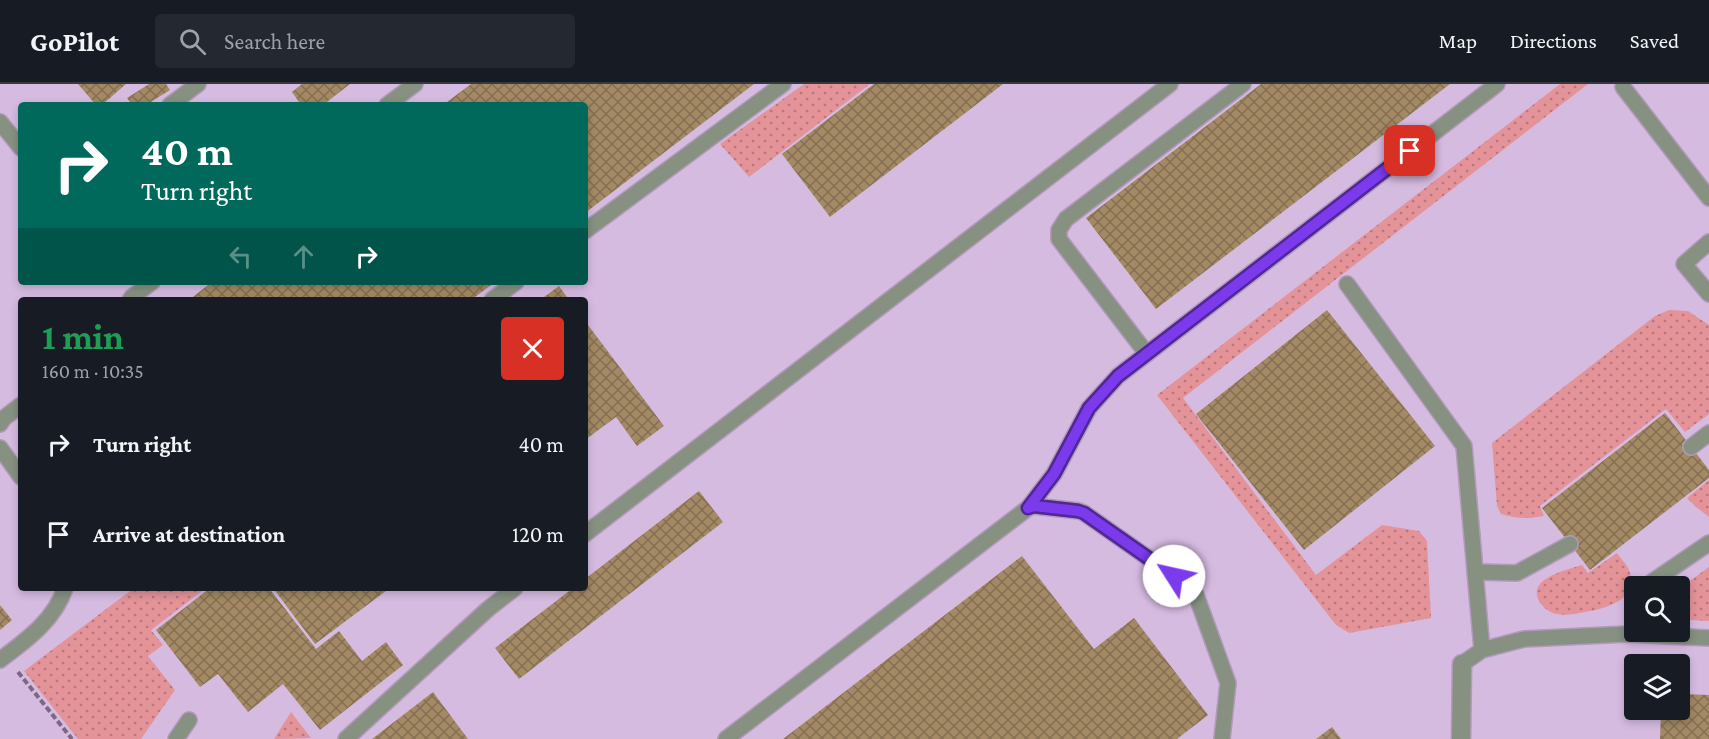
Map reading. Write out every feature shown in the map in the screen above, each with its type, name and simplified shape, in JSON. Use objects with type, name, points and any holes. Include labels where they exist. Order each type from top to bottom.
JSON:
[{"type":"street","points":[[1461,739],[1462,664]]},
{"type":"lane","points":[[174,102],[198,84]]},
{"type":"lane","points":[[391,102],[415,84]]},
{"type":"lane","points":[[588,229],[783,84]]},
{"type":"lane","points":[[588,532],[1170,84]]},
{"type":"lane","points":[[1147,354],[1059,239],[1059,230],[1066,219],[1243,84]]},
{"type":"lane","points":[[726,739],[1028,508],[1054,474],[1089,408],[1118,376],[1497,84]]},
{"type":"lane","points":[[1623,87],[1709,198]]},
{"type":"lane","points":[[0,122],[18,144]]},
{"type":"lane","points":[[1709,242],[1684,264],[1709,294]]},
{"type":"lane","points":[[1347,284],[1464,446],[1482,650]]},
{"type":"lane","points":[[132,297],[148,285]]},
{"type":"lane","points":[[496,297],[512,285]]},
{"type":"lane","points":[[0,424],[18,407]]},
{"type":"lane","points":[[1692,447],[1709,434]]},
{"type":"lane","points":[[0,448],[18,473]]},
{"type":"lane","points":[[1028,508],[1034,506],[1084,513],[1191,588],[1196,595],[1228,683],[1222,739]]},
{"type":"lane","points":[[1661,576],[1709,543]]},
{"type":"lane","points":[[1475,572],[1517,573],[1570,544]]},
{"type":"lane","points":[[3,658],[31,637],[45,621],[64,591]]},
{"type":"lane","points":[[346,739],[488,609],[511,591]]},
{"type":"lane","points":[[1462,664],[1482,650],[1524,639],[1624,634]]},
{"type":"lane","points":[[1690,637],[1709,638]]},
{"type":"lane","points":[[176,739],[189,720]]},
{"type":"path","points":[[3,658],[72,739]]},
{"type":"shaded area","points":[[804,84],[870,84],[749,177],[720,144]]},
{"type":"shaded area","points":[[1560,84],[1588,84],[1183,398],[1316,575],[1382,525],[1419,531],[1427,541],[1431,618],[1349,633],[1336,625],[1157,395]]},
{"type":"shaded area","points":[[1669,310],[1688,311],[1709,325],[1709,414],[1685,432],[1666,409],[1540,506],[1544,516],[1522,518],[1501,514],[1497,506],[1492,443],[1655,316]]},
{"type":"shaded area","points":[[1709,480],[1709,517],[1687,498]]},
{"type":"shaded area","points":[[1617,553],[1628,568],[1630,576],[1624,576],[1624,597],[1607,607],[1565,615],[1549,611],[1539,601],[1537,593],[1539,586],[1550,576],[1582,565],[1588,573]]},
{"type":"shaded area","points":[[1709,567],[1709,621],[1690,620],[1690,581]]},
{"type":"shaded area","points":[[130,591],[202,591],[151,630],[163,645],[148,656],[175,690],[141,739],[78,739],[24,671]]},
{"type":"shaded area","points":[[291,712],[311,738],[274,739]]},
{"type":"building","points":[[78,84],[126,84],[105,102],[93,102]]},
{"type":"building","points":[[149,84],[166,84],[170,90],[151,102],[130,102],[127,98]]},
{"type":"building","points":[[302,84],[350,84],[327,102],[299,102],[292,92]]},
{"type":"building","points":[[471,84],[754,84],[588,211],[588,102],[447,102]]},
{"type":"building","points":[[874,84],[1003,84],[830,217],[782,154]]},
{"type":"building","points":[[1261,84],[1450,84],[1156,309],[1086,218]]},
{"type":"building","points":[[208,285],[491,285],[475,297],[193,297]]},
{"type":"building","points":[[559,286],[567,297],[544,297]]},
{"type":"building","points":[[1327,310],[1435,446],[1304,550],[1196,414]]},
{"type":"building","points":[[588,325],[664,426],[637,446],[616,417],[588,438]]},
{"type":"building","points":[[1665,413],[1709,470],[1709,478],[1590,570],[1542,508]]},
{"type":"building","points":[[699,491],[723,522],[519,679],[495,648],[569,591],[588,591],[588,577]]},
{"type":"building","points":[[1022,556],[1094,649],[1134,618],[1208,715],[1177,739],[783,739]]},
{"type":"building","points":[[206,591],[271,591],[316,649],[339,631],[362,661],[386,642],[403,665],[320,730],[283,684],[248,712],[218,674],[200,687],[156,630]]},
{"type":"building","points":[[275,591],[386,591],[315,644]]},
{"type":"building","points":[[0,605],[12,620],[0,630]]},
{"type":"building","points":[[433,692],[468,739],[372,739]]},
{"type":"building","points":[[1690,694],[1709,695],[1709,739],[1660,739],[1661,720],[1690,720]]},
{"type":"building","points":[[1332,727],[1341,739],[1316,739]]},
{"type":"route","points":[[1174,576],[1084,513],[1034,506],[1028,508],[1054,474],[1089,408],[1118,376],[1410,151]]}]
